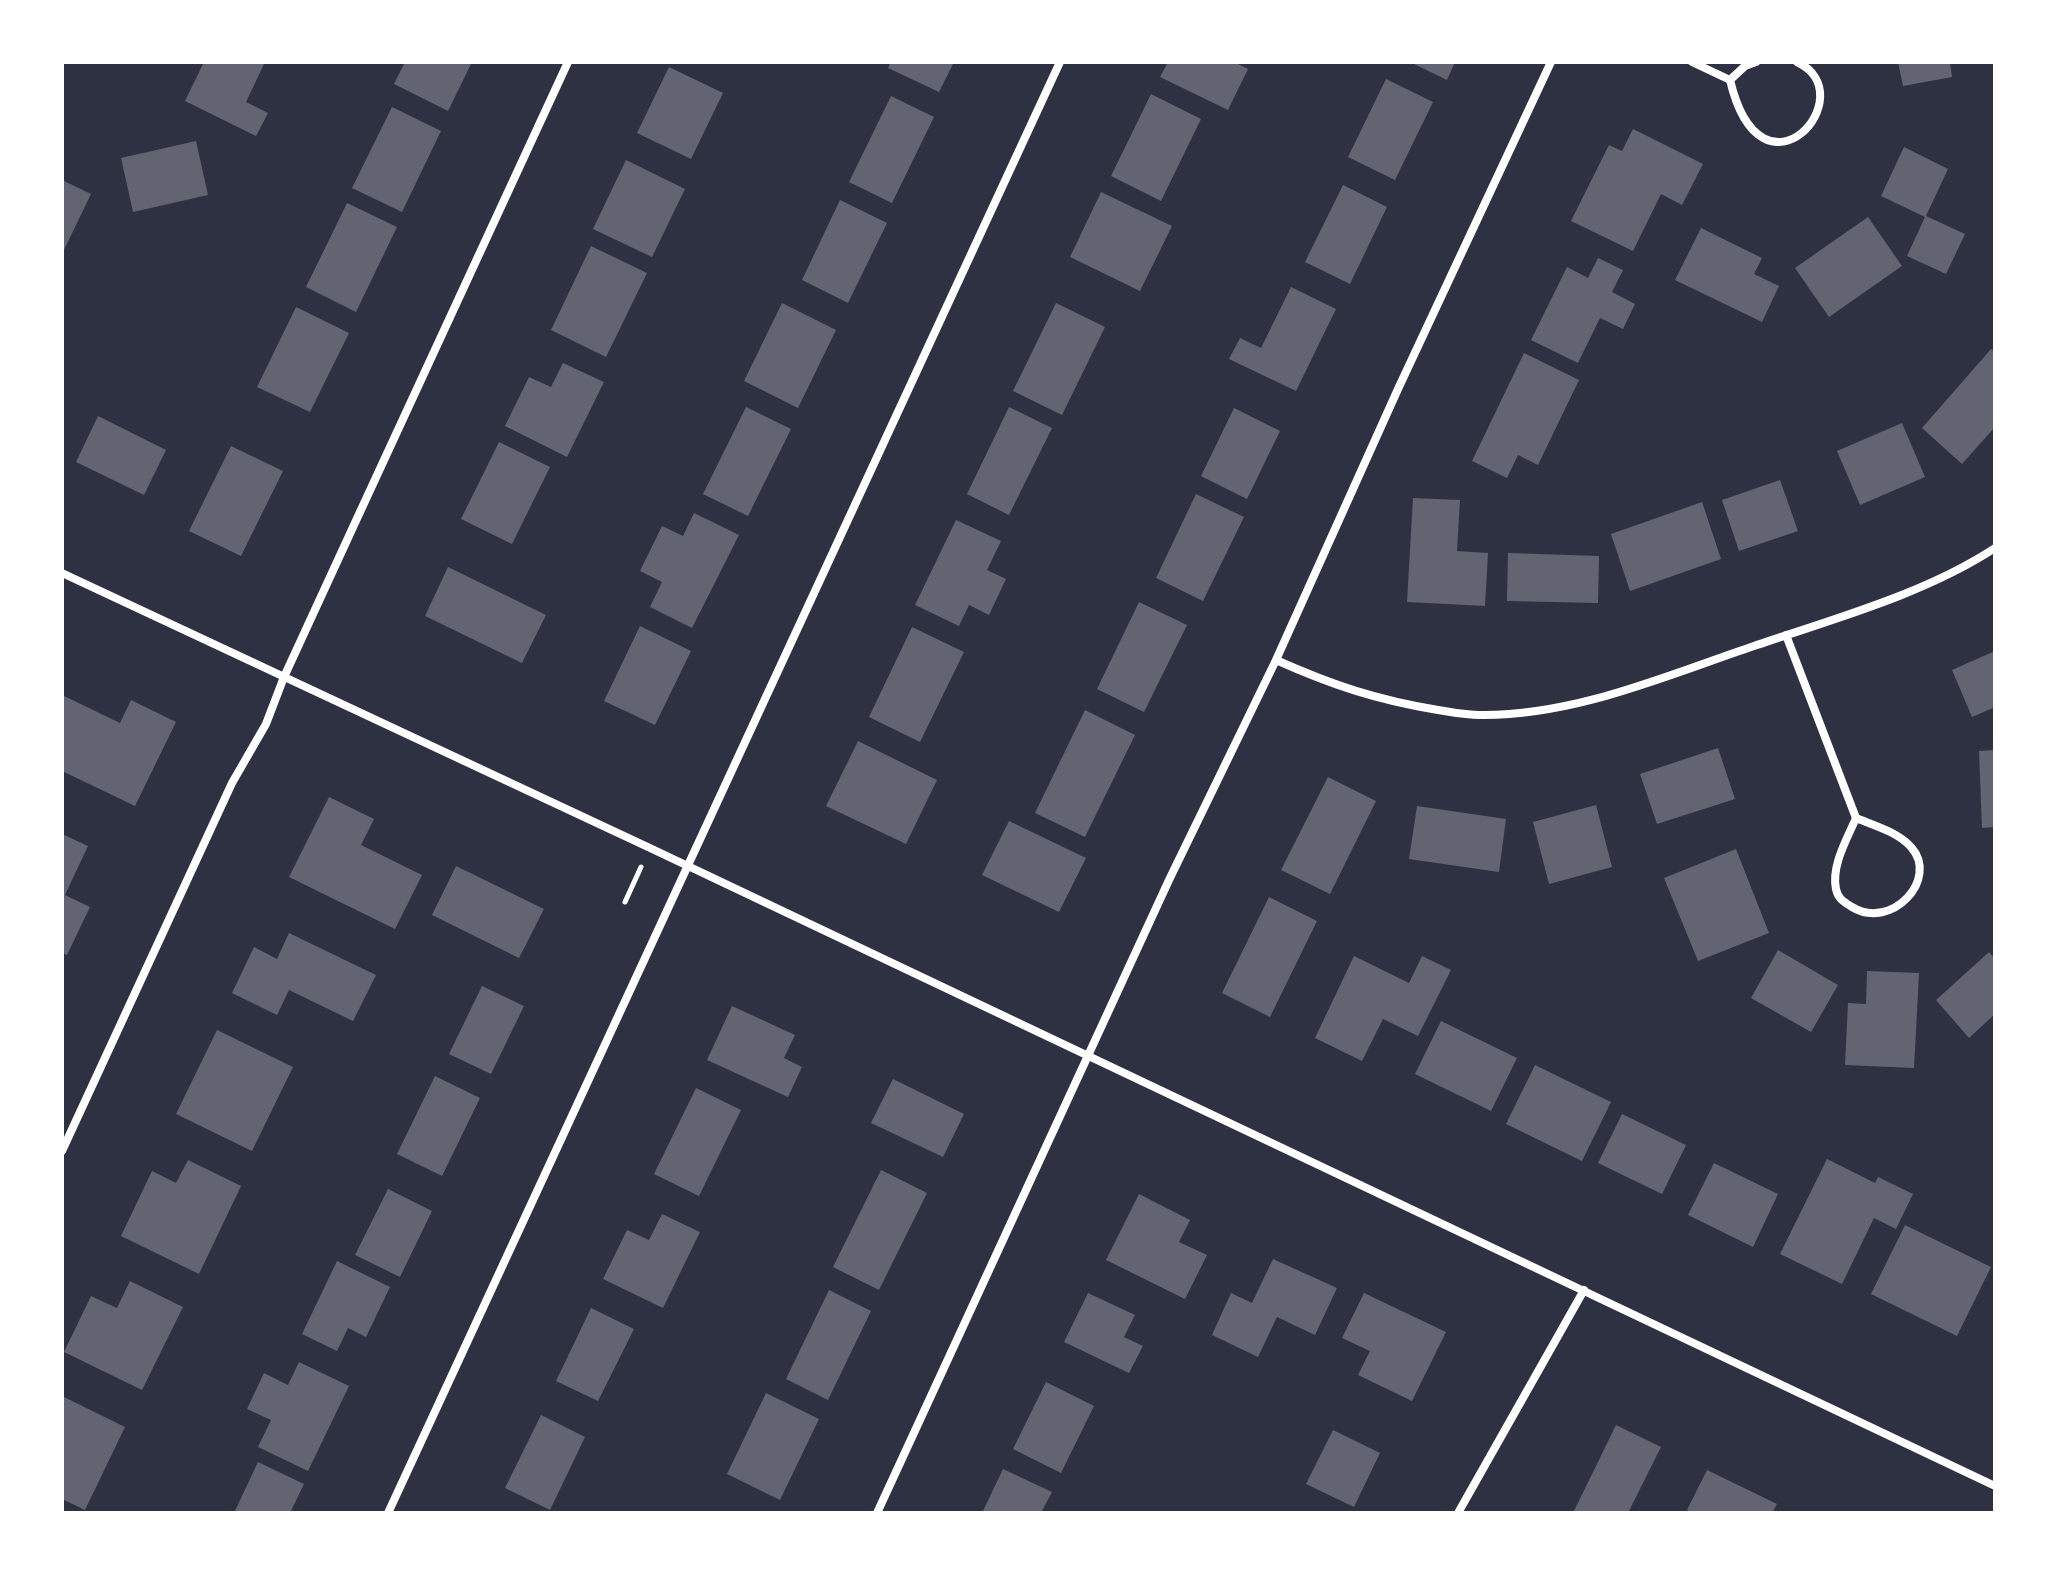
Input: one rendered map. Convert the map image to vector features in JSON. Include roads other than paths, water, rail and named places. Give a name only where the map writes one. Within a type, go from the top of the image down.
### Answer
[{"type":"street","points":[[62,1151],[232,783],[266,724],[284,677],[568,62]]},
{"type":"street","points":[[388,1513],[1060,62]]},
{"type":"street","points":[[877,1513],[1169,880],[1276,660],[1551,62]]},
{"type":"street","points":[[1692,62],[1730,80]]},
{"type":"street","points":[[1730,80],[1745,66],[1756,62]]},
{"type":"street","points":[[1730,80],[1736,108],[1750,129],[1766,141],[1788,142],[1804,134],[1810,127],[1815,120],[1819,99],[1817,79],[1806,66],[1797,62]]},
{"type":"street","points":[[1276,660],[1336,686],[1394,703],[1476,715],[1524,715],[1594,700],[1786,635],[1912,590],[1972,563],[1995,548]]},
{"type":"street","points":[[62,573],[650,848],[1995,1486]]},
{"type":"street","points":[[1786,635],[1856,818],[1836,868],[1836,888],[1840,900],[1863,914],[1887,911],[1907,901],[1917,881],[1919,863],[1911,847],[1885,830],[1856,818]]},
{"type":"street","points":[[1458,1513],[1584,1290]]}]
